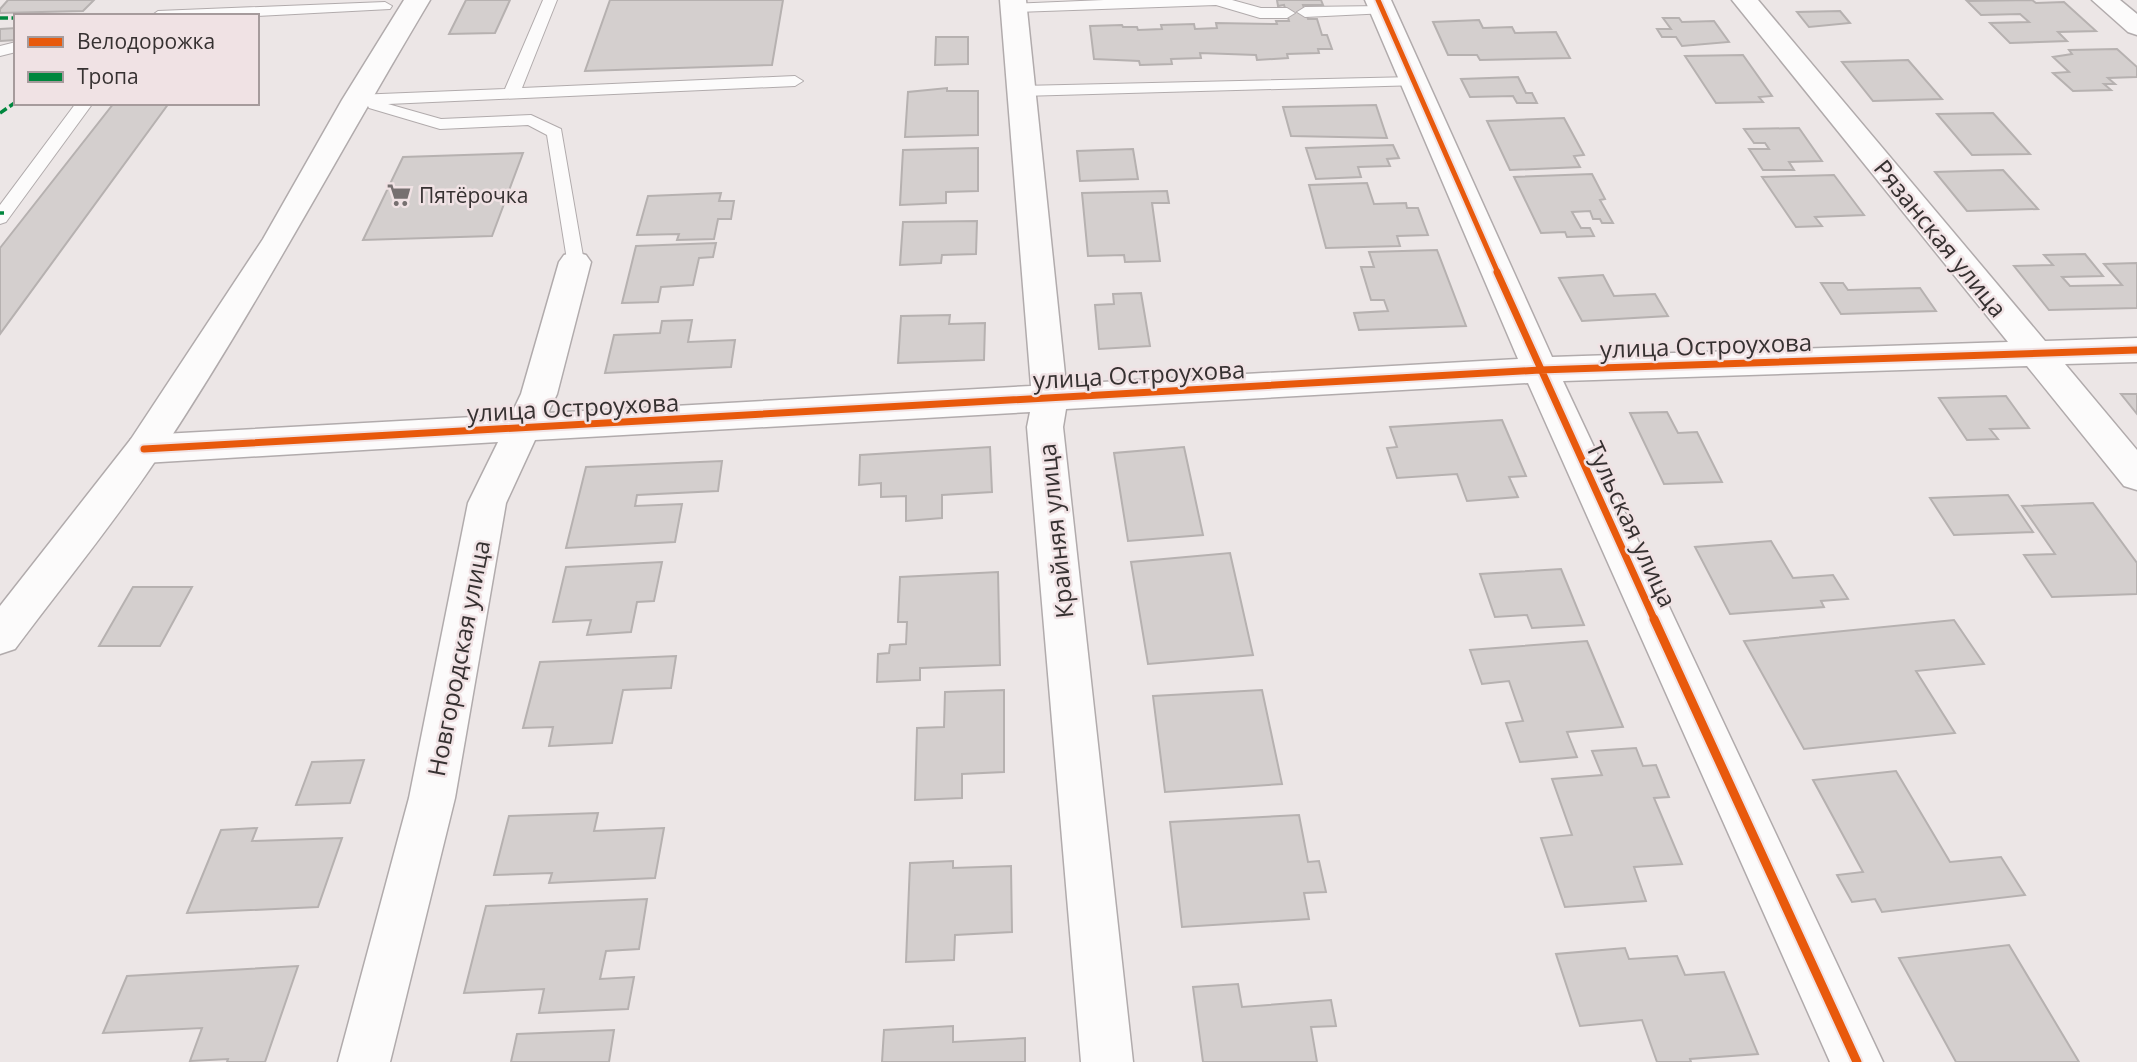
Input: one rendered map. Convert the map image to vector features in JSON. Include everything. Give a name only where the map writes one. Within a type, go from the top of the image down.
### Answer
[{"type":"street","points":[[0,637],[144,449],[278,239],[355,100],[417,0]]},
{"type":"street","name":"Рязанская улица","points":[[1745,0],[2137,476]]},
{"type":"street","points":[[2105,0],[2137,27]]},
{"type":"street","points":[[355,100],[387,3]]},
{"type":"street","name":"Крайняя улица","points":[[1013,4],[1050,398],[1045,427],[1107,1062]]},
{"type":"street","name":"Тульская улица","points":[[1380,5],[1540,370],[1857,1062]]},
{"type":"street","name":"Новгородская улица","points":[[364,1062],[432,798],[488,502],[539,394],[575,262]]},
{"type":"street","name":"улица Остроухова","points":[[144,449],[1540,370],[2137,350]]},
{"type":"lane","points":[[511,94],[550,0]]},
{"type":"lane","points":[[1013,4],[1220,1],[1260,13],[1287,13]]},
{"type":"lane","points":[[193,14],[387,3]]},
{"type":"lane","points":[[1305,12],[1380,5]]},
{"type":"lane","points":[[355,100],[795,81]]},
{"type":"lane","points":[[1021,91],[1414,82]]},
{"type":"lane","points":[[355,100],[440,124],[531,120],[555,133],[575,262]]},
{"type":"lane","points":[[0,218],[84,105]]},
{"type":"building","points":[[8,0],[94,0],[83,11],[0,13]]},
{"type":"building","points":[[466,0],[510,0],[495,33],[449,34]]},
{"type":"building","points":[[610,0],[783,0],[772,65],[585,71]]},
{"type":"building","points":[[1277,0],[1321,0],[1323,5],[1303,5],[1308,19],[1317,19],[1322,35],[1327,35],[1332,49],[1318,49],[1319,53],[1287,54],[1288,58],[1257,60],[1256,55],[1200,53],[1201,58],[1171,59],[1172,64],[1140,65],[1139,61],[1094,59],[1090,26],[1122,25],[1137,27],[1138,30],[1162,29],[1161,25],[1194,24],[1195,29],[1217,28],[1216,23],[1277,24],[1276,21],[1289,21],[1284,5],[1278,6]]},
{"type":"building","points":[[2032,0],[2036,3],[2064,2],[2096,31],[2058,32],[2067,41],[2010,43],[1990,23],[2029,22],[2020,14],[1981,15],[1967,1]]},
{"type":"building","points":[[1840,11],[1850,23],[1809,27],[1797,12]]},
{"type":"building","points":[[1663,18],[1679,18],[1682,22],[1714,21],[1729,42],[1682,46],[1676,37],[1662,37],[1657,29],[1671,29]]},
{"type":"building","points":[[1479,20],[1483,28],[1512,27],[1515,33],[1556,32],[1570,58],[1480,60],[1477,55],[1448,55],[1433,22]]},
{"type":"building","points":[[14,28],[14,40],[0,41],[0,29]]},
{"type":"building","points":[[936,37],[968,37],[968,64],[935,65]]},
{"type":"building","points":[[2117,49],[2137,67],[2137,77],[2108,78],[2115,84],[2104,84],[2111,90],[2073,91],[2053,73],[2069,72],[2053,57],[2072,54],[2069,50]]},
{"type":"building","points":[[1743,55],[1772,96],[1759,97],[1763,102],[1716,103],[1685,56]]},
{"type":"building","points":[[1908,60],[1942,99],[1873,101],[1842,62]]},
{"type":"building","points":[[1518,77],[1526,93],[1532,93],[1537,103],[1517,103],[1513,96],[1470,97],[1461,79]]},
{"type":"building","points":[[947,88],[947,91],[978,91],[978,135],[905,137],[908,92]]},
{"type":"building","points":[[112,105],[168,105],[0,334],[0,248]]},
{"type":"building","points":[[1376,105],[1387,138],[1291,136],[1283,107]]},
{"type":"building","points":[[1993,113],[2030,154],[1972,155],[1937,114]]},
{"type":"building","points":[[1564,118],[1584,155],[1574,156],[1580,167],[1510,170],[1487,121]]},
{"type":"building","points":[[1799,128],[1822,161],[1789,162],[1794,170],[1763,170],[1749,149],[1769,149],[1765,143],[1754,143],[1744,129]]},
{"type":"building","points":[[1393,145],[1399,158],[1387,159],[1390,166],[1358,167],[1361,177],[1316,179],[1306,148]]},
{"type":"building","points":[[978,148],[978,191],[946,192],[946,203],[900,205],[903,150]]},
{"type":"building","points":[[1133,149],[1138,179],[1080,181],[1077,151]]},
{"type":"building","points":[[523,153],[492,236],[363,240],[403,157]]},
{"type":"building","points":[[2003,170],[2038,209],[1967,211],[1935,172]]},
{"type":"building","points":[[1592,174],[1605,199],[1600,200],[1613,223],[1602,223],[1600,219],[1593,219],[1590,211],[1572,212],[1581,228],[1590,228],[1594,236],[1567,237],[1565,232],[1541,233],[1514,177]]},
{"type":"building","points":[[1834,175],[1864,215],[1815,217],[1822,226],[1796,227],[1762,177]]},
{"type":"building","points":[[1367,183],[1374,204],[1406,203],[1407,208],[1418,208],[1428,235],[1397,236],[1400,246],[1326,248],[1309,185]]},
{"type":"building","points":[[1167,191],[1169,203],[1152,203],[1160,261],[1125,262],[1124,255],[1088,256],[1082,193]]},
{"type":"building","points":[[721,193],[719,201],[734,201],[731,219],[718,219],[714,239],[677,240],[679,234],[637,235],[648,196]]},
{"type":"building","points":[[977,221],[976,254],[942,255],[941,263],[900,265],[903,222]]},
{"type":"building","points":[[716,243],[713,257],[699,258],[693,285],[661,287],[658,302],[622,303],[636,246]]},
{"type":"building","points":[[1437,250],[1466,326],[1359,330],[1354,313],[1388,311],[1384,300],[1371,300],[1361,267],[1374,267],[1369,252]]},
{"type":"building","points":[[2085,254],[2103,276],[2062,277],[2070,286],[2122,285],[2104,264],[2137,263],[2137,308],[2049,310],[2014,266],[2053,265],[2044,255]]},
{"type":"building","points":[[1603,275],[1614,296],[1655,294],[1668,316],[1582,321],[1559,278]]},
{"type":"building","points":[[1821,283],[1843,283],[1848,290],[1920,288],[1936,311],[1841,314]]},
{"type":"building","points":[[1141,293],[1150,346],[1099,349],[1095,305],[1114,304],[1113,294]]},
{"type":"building","points":[[950,315],[949,324],[985,323],[984,360],[898,363],[901,316]]},
{"type":"building","points":[[692,320],[688,342],[735,340],[731,367],[605,373],[614,335],[660,333],[662,321]]},
{"type":"building","points":[[2121,394],[2137,394],[2137,414]]},
{"type":"building","points":[[2006,396],[2029,428],[1990,429],[1998,439],[1967,440],[1939,398]]},
{"type":"building","points":[[1667,412],[1678,433],[1697,432],[1722,482],[1664,484],[1630,413]]},
{"type":"building","points":[[1502,420],[1526,476],[1509,477],[1518,497],[1467,501],[1457,474],[1397,478],[1387,448],[1397,447],[1390,427]]},
{"type":"building","points":[[990,447],[992,492],[942,495],[942,518],[906,521],[906,496],[881,497],[881,483],[859,485],[860,455]]},
{"type":"building","points":[[1184,447],[1203,535],[1128,541],[1114,453]]},
{"type":"building","points":[[722,461],[718,491],[637,495],[635,506],[682,504],[675,542],[566,548],[586,467]]},
{"type":"building","points":[[2008,495],[2033,532],[1954,535],[1930,498]]},
{"type":"building","points":[[2093,503],[2137,563],[2137,594],[2052,597],[2024,555],[2055,554],[2022,506]]},
{"type":"building","points":[[1771,541],[1793,578],[1833,575],[1848,599],[1821,601],[1824,607],[1730,614],[1695,547]]},
{"type":"building","points":[[1230,553],[1253,655],[1148,664],[1131,562]]},
{"type":"building","points":[[662,562],[654,601],[637,602],[631,632],[587,635],[591,620],[553,622],[566,567]]},
{"type":"building","points":[[1561,569],[1584,625],[1532,628],[1527,615],[1495,617],[1480,574]]},
{"type":"building","points":[[998,572],[1000,665],[920,668],[920,680],[877,682],[878,654],[889,653],[890,645],[906,644],[907,622],[898,622],[900,577]]},
{"type":"building","points":[[133,587],[192,587],[160,646],[99,646]]},
{"type":"building","points":[[1954,620],[1984,664],[1916,671],[1955,733],[1804,749],[1744,641]]},
{"type":"building","points":[[1587,641],[1623,727],[1567,732],[1577,757],[1520,762],[1506,723],[1523,721],[1509,681],[1482,684],[1470,650]]},
{"type":"building","points":[[676,656],[671,688],[623,690],[612,743],[549,746],[553,727],[523,728],[540,662]]},
{"type":"building","points":[[1004,690],[1004,772],[962,774],[962,798],[915,800],[917,728],[944,727],[945,692]]},
{"type":"building","points":[[1262,690],[1282,784],[1165,792],[1153,696]]},
{"type":"building","points":[[1636,748],[1643,766],[1656,765],[1669,797],[1654,798],[1682,864],[1634,867],[1646,901],[1565,907],[1541,838],[1572,835],[1552,779],[1602,775],[1592,751]]},
{"type":"building","points":[[364,760],[350,803],[296,805],[312,762]]},
{"type":"building","points":[[1896,771],[1950,862],[2001,857],[2025,895],[1882,912],[1875,899],[1852,902],[1837,875],[1863,872],[1813,780]]},
{"type":"building","points":[[598,813],[594,831],[664,828],[655,878],[549,883],[552,873],[494,875],[509,816]]},
{"type":"building","points":[[1299,815],[1308,862],[1319,861],[1326,892],[1304,893],[1309,919],[1182,927],[1170,822]]},
{"type":"building","points":[[257,828],[252,841],[342,838],[318,907],[187,913],[221,830]]},
{"type":"building","points":[[953,861],[953,868],[1011,866],[1012,932],[955,935],[954,960],[906,962],[910,863]]},
{"type":"building","points":[[647,899],[639,949],[606,951],[600,979],[634,977],[628,1009],[539,1013],[544,989],[464,993],[486,906]]},
{"type":"building","points":[[2009,945],[2079,1062],[1956,1062],[1899,958]]},
{"type":"building","points":[[1625,948],[1629,959],[1677,956],[1685,975],[1724,972],[1758,1054],[1690,1059],[1691,1062],[1657,1062],[1642,1020],[1580,1026],[1556,954]]},
{"type":"building","points":[[298,966],[265,1062],[227,1062],[228,1059],[190,1061],[202,1028],[103,1033],[127,976]]},
{"type":"building","points":[[1238,984],[1242,1007],[1331,1000],[1336,1026],[1311,1027],[1317,1062],[1203,1062],[1193,987]]},
{"type":"building","points":[[953,1026],[953,1042],[1025,1038],[1025,1062],[882,1062],[884,1030]]},
{"type":"building","points":[[614,1030],[609,1062],[511,1062],[517,1034]]},
{"type":"marked path","points":[[0,18],[14,18]]},
{"type":"marked path","points":[[0,113],[14,103]]},
{"type":"cycle path","points":[[1378,0],[1540,370],[1857,1062]]},
{"type":"cycle path","points":[[144,449],[1540,370],[2137,350]]},
{"type":"place","name":"Пятёрочка","points":[[399,195]]}]
